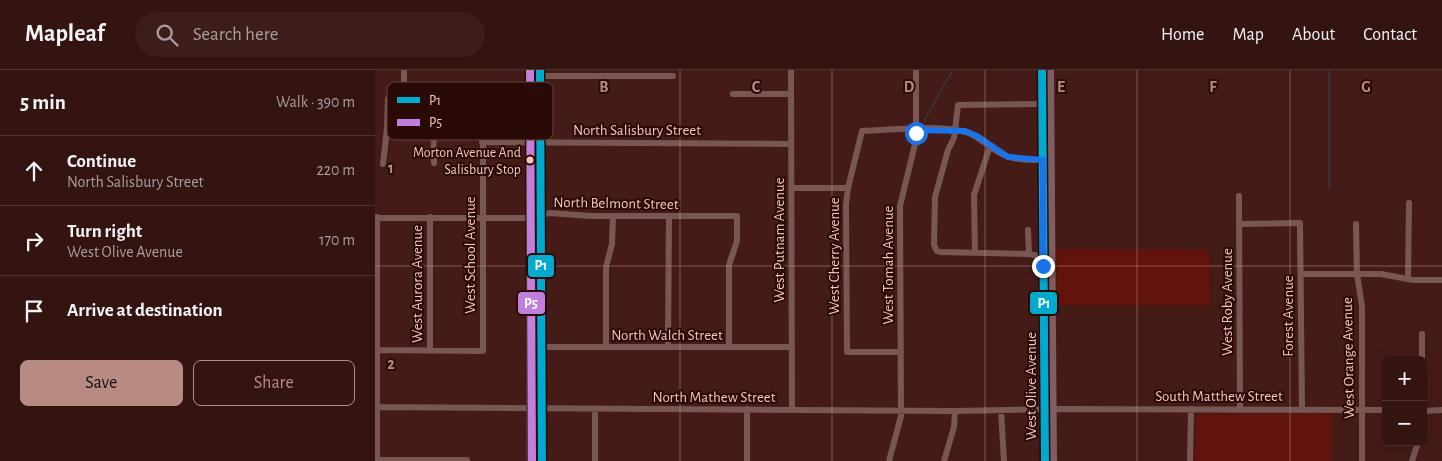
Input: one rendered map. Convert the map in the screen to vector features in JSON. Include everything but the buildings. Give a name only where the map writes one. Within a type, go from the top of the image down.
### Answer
[{"type":"main road","name":"West Olive Avenue","points":[[1042,70],[1042,104],[1047,160],[1049,409],[1045,461]]},
{"type":"main road","name":"West Olive Avenue","points":[[1050,70],[1043,257],[1053,461]]},
{"type":"main road","points":[[541,142],[541,461]]},
{"type":"street","name":"West Putnam Avenue","points":[[791,70],[792,410]]},
{"type":"street","name":"West Tomah Avenue","points":[[889,461],[901,410],[900,206],[917,130],[916,70]]},
{"type":"street","points":[[540,73],[673,76]]},
{"type":"street","points":[[733,94],[791,94]]},
{"type":"street","points":[[1042,104],[958,105],[955,130],[935,198],[934,245],[937,251],[940,252],[1029,254],[1043,257]]},
{"type":"street","points":[[383,164],[387,128]]},
{"type":"street","points":[[917,130],[955,130],[977,136],[1013,159],[1047,160]]},
{"type":"street","name":"West Cherry Avenue","points":[[901,352],[847,352],[845,211],[848,188],[862,132],[917,130]]},
{"type":"street","points":[[434,140],[434,162]]},
{"type":"street","name":"North Salisbury Street","points":[[482,142],[791,144]]},
{"type":"street","name":"West School Avenue","points":[[430,351],[483,351],[482,142]]},
{"type":"street","points":[[975,253],[974,195],[990,146]]},
{"type":"street","points":[[791,188],[848,188]]},
{"type":"street","name":"West Roby Avenue","points":[[1239,196],[1241,409]]},
{"type":"street","points":[[1408,279],[1409,203]]},
{"type":"street","name":"North Belmont Street","points":[[376,218],[534,218],[549,213],[613,216],[737,216],[737,241],[729,269],[729,347]]},
{"type":"street","points":[[606,347],[606,267],[612,244],[613,216]]},
{"type":"street","points":[[668,347],[669,216]]},
{"type":"street","name":"West Aurora Avenue","points":[[430,217],[430,351]]},
{"type":"street","points":[[376,218],[377,460],[467,460]]},
{"type":"street","name":"Forest Avenue","points":[[1239,224],[1300,224],[1301,409]]},
{"type":"street","name":"West Orange Avenue","points":[[1356,224],[1357,274],[1362,306],[1362,461]]},
{"type":"street","points":[[1028,230],[1029,254]]},
{"type":"street","points":[[1301,274],[1381,274],[1408,279],[1442,280]]},
{"type":"street","points":[[1422,334],[1422,356]]},
{"type":"street","name":"North Walch Street","points":[[541,347],[792,347]]},
{"type":"street","points":[[376,350],[430,351]]},
{"type":"street","name":"North Mathew Street","points":[[376,407],[955,411],[1049,409]]},
{"type":"street","points":[[595,409],[595,461]]},
{"type":"street","points":[[747,409],[747,461]]},
{"type":"street","name":"South Matthew Street","points":[[1049,409],[1382,410]]},
{"type":"street","points":[[1190,461],[1191,409]]},
{"type":"street","points":[[1427,411],[1442,410]]},
{"type":"street","points":[[944,461],[954,427],[955,411]]},
{"type":"street","points":[[1001,411],[1004,461]]},
{"type":"street","points":[[1412,461],[1417,446]]},
{"type":"shaded area","points":[[1056,249],[1209,250],[1210,305],[1057,305]]},
{"type":"shaded area","points":[[1198,414],[1332,414],[1331,461],[1195,461],[1196,416]]},
{"type":"waterway","points":[[924,121],[953,70]]},
{"type":"waterway","points":[[1329,70],[1329,188]]},
{"type":"transit line","name":"P5","points":[[530,70],[530,82]]},
{"type":"transit line","name":"P1","points":[[540,70],[540,82]]},
{"type":"transit line","name":"P1","points":[[1042,70],[1045,461]]},
{"type":"transit line","name":"P5","points":[[530,140],[532,461]]},
{"type":"transit line","name":"P1","points":[[540,140],[542,461]]},
{"type":"place","name":"Morton Avenue And Salisbury Stop","points":[[530,160]]},
{"type":"route","points":[[916,133],[917,130],[924,129],[961,130],[977,136],[998,152],[1013,159],[1043,160],[1043,266]]}]
